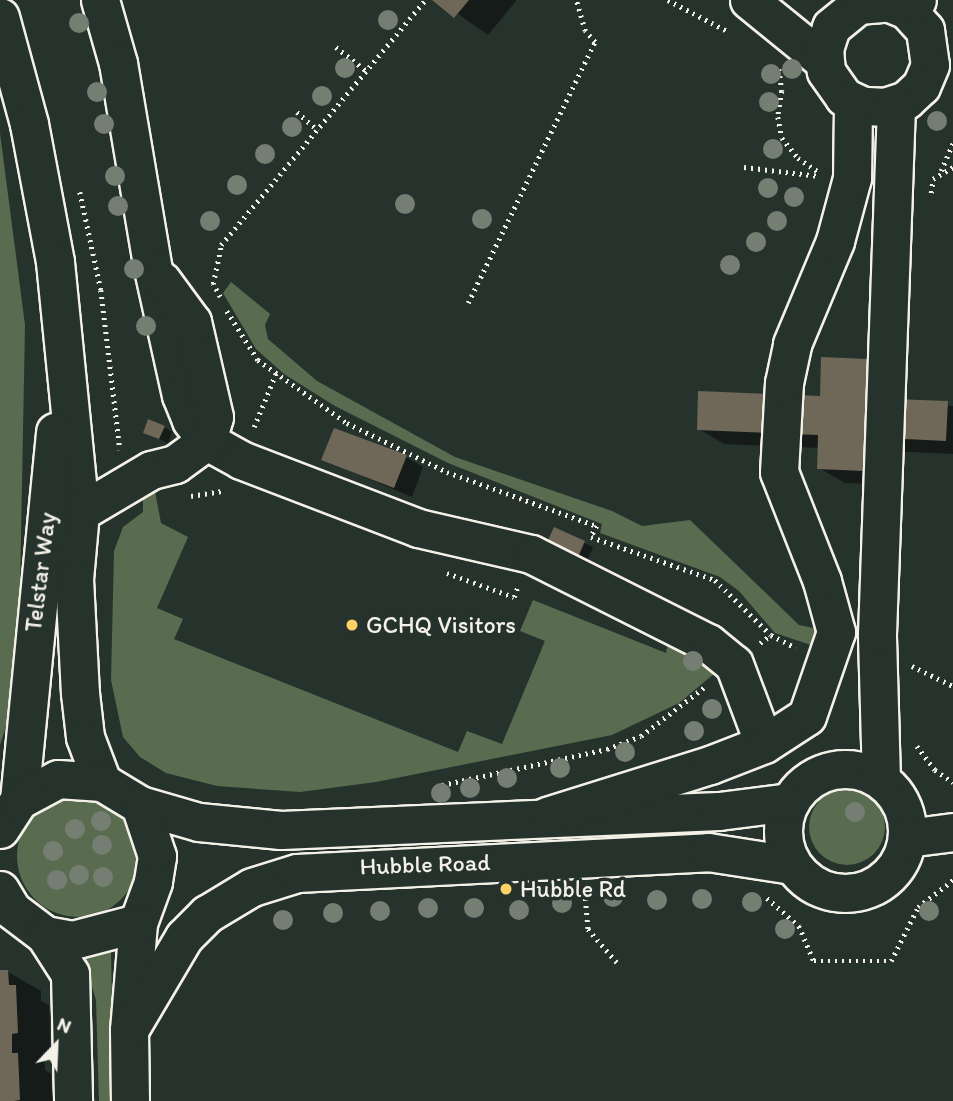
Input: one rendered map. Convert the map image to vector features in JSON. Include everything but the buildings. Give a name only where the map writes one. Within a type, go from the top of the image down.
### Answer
[{"type":"street","points":[[100,0],[118,63],[153,269],[181,395],[191,420],[207,441],[241,460],[418,528],[531,554],[708,643],[734,664],[764,744]]},
{"type":"street","points":[[749,0],[824,61]]},
{"type":"street","points":[[884,1],[907,10],[925,30],[942,57],[921,86],[896,105],[874,108],[853,102],[831,81],[824,61],[831,27],[847,10],[884,1]]},
{"type":"street","name":"Telstar Way","points":[[0,17],[41,179],[63,344],[80,512],[74,579],[80,693],[85,737],[102,782]]},
{"type":"street","points":[[547,816],[764,744],[807,716],[836,632],[822,581],[779,472],[784,383],[792,344],[835,241],[852,178],[853,102]]},
{"type":"street","points":[[881,780],[895,654],[893,180],[896,105]]},
{"type":"street","name":"Telstar Way","points":[[9,814],[63,344]]},
{"type":"street","points":[[80,512],[151,470],[174,464],[207,441]]},
{"type":"street","points":[[828,771],[863,772],[881,780],[901,806],[907,838],[894,869],[867,889],[826,890],[804,878],[792,865],[782,834],[789,802],[802,786],[828,771]]},
{"type":"street","points":[[9,814],[58,779],[102,782]]},
{"type":"street","name":"Hubble Road","points":[[102,782],[140,805],[199,822],[281,830],[547,816],[719,811],[789,802]]},
{"type":"street","points":[[130,1101],[129,1030],[138,923],[153,882],[156,856],[140,805]]},
{"type":"street","points":[[907,838],[953,832]]},
{"type":"street","name":"Hubble Road","points":[[129,1030],[184,937],[207,914],[252,887],[297,873],[708,852],[792,865]]},
{"type":"street","points":[[0,891],[12,910],[45,934],[70,974],[73,1101]]},
{"type":"street","points":[[45,934],[73,940],[138,923]]},
{"type":"path","points":[[425,0],[221,245],[214,284],[242,341],[258,360],[347,423],[447,472],[597,526],[591,537],[715,580],[771,635],[795,648],[830,654]]},
{"type":"path","points":[[468,303],[595,42],[585,31],[576,0]]},
{"type":"path","points":[[668,0],[739,37]]},
{"type":"path","points":[[336,47],[367,71]]},
{"type":"path","points":[[744,167],[827,177],[798,158],[782,138],[777,61]]},
{"type":"path","points":[[296,113],[318,130]]},
{"type":"path","points":[[941,172],[953,143]]},
{"type":"path","points":[[893,180],[933,178],[953,167]]},
{"type":"path","points":[[930,203],[933,178]]},
{"type":"path","points":[[79,186],[101,290],[121,461],[129,484]]},
{"type":"path","points":[[435,786],[607,749],[641,736],[771,635]]},
{"type":"path","points":[[895,654],[911,677]]},
{"type":"path","points":[[895,654],[953,686]]},
{"type":"path","points":[[914,736],[935,770],[953,782]]},
{"type":"path","points":[[757,892],[777,903],[799,926],[814,961],[891,961],[918,907],[953,880]]},
{"type":"path","points":[[571,888],[597,886]]},
{"type":"path","points":[[584,887],[588,929],[620,966]]},
{"type":"green space","points":[[0,133],[25,325],[20,591],[7,723],[0,745]]},
{"type":"green space","points":[[231,282],[270,314],[265,325],[268,339],[317,381],[455,457],[612,511],[642,526],[690,520],[799,625],[818,629],[817,647],[775,633],[739,591],[720,577],[600,533],[602,524],[448,463],[335,406],[284,374],[256,349],[223,293]]},
{"type":"green space","points":[[154,486],[161,523],[188,537],[157,608],[183,619],[174,639],[458,752],[467,731],[502,744],[545,641],[520,631],[533,600],[666,653],[668,643],[697,654],[715,673],[679,703],[612,735],[376,782],[300,792],[217,786],[166,773],[140,757],[123,737],[111,680],[114,551],[123,527],[143,512],[143,491]]},
{"type":"green space","points":[[847,789],[862,792],[874,800],[882,812],[885,827],[882,842],[874,854],[862,862],[847,865],[832,862],[820,854],[812,842],[809,827],[812,812],[820,800],[832,792]]},
{"type":"green space","points":[[78,795],[101,800],[121,813],[134,833],[139,856],[134,879],[121,899],[101,912],[78,917],[55,912],[35,899],[22,879],[17,856],[22,833],[35,813],[55,800]]},
{"type":"green space","points":[[111,951],[114,1101],[99,1101],[96,1000],[83,958]]},
{"type":"place","name":"GCHQ Visitors","points":[[352,625]]},
{"type":"place","name":"Hubble Rd","points":[[506,889]]}]
